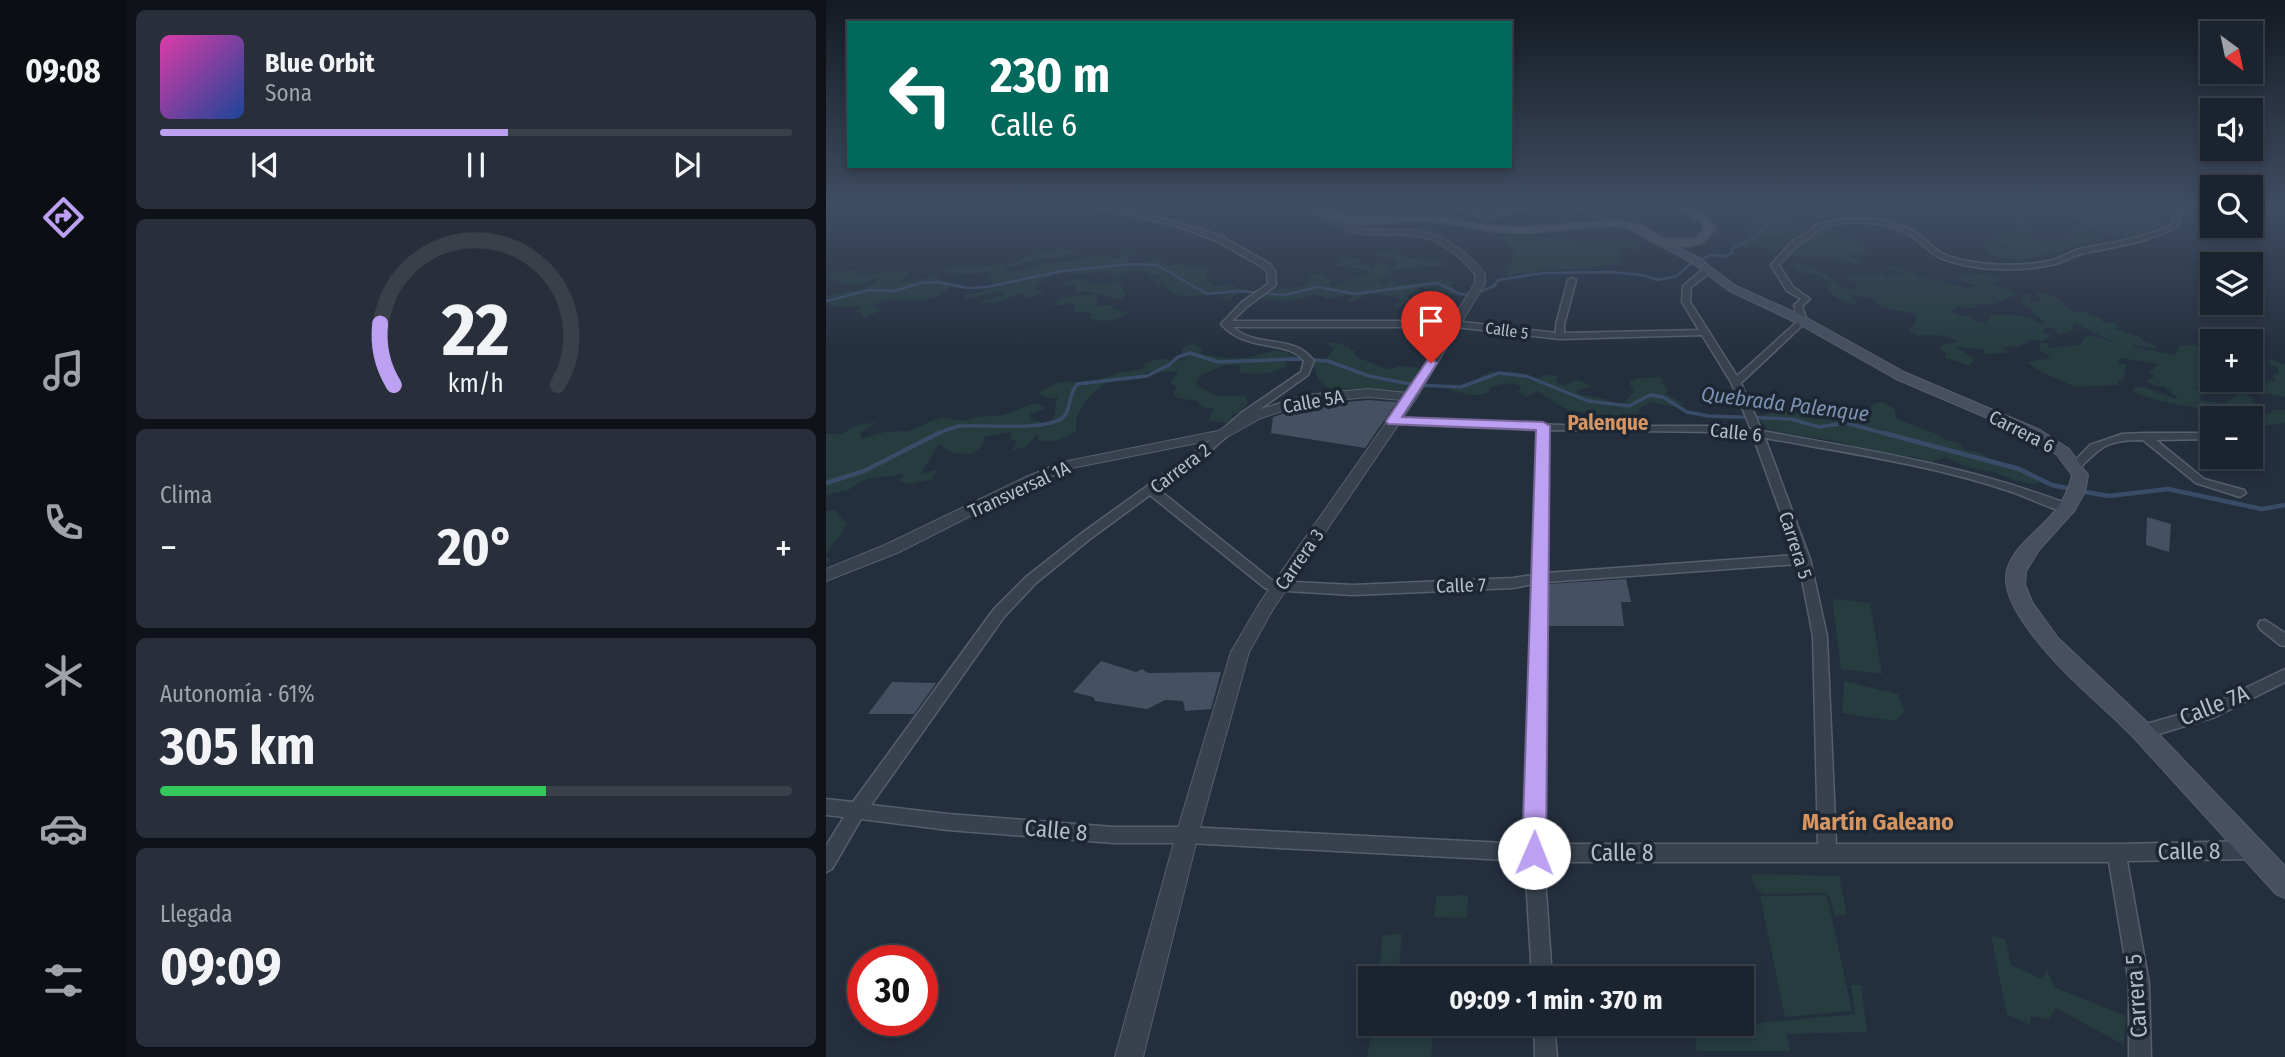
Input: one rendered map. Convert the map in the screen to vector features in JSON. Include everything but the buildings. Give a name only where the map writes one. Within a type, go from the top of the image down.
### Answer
[{"type":"main road","points":[[1685,255],[1700,264],[1701,255]]},
{"type":"main road","name":"Carrera 6","points":[[1700,264],[1732,288],[1803,321],[1901,376],[2035,433],[2063,452],[2078,474]]},
{"type":"main road","points":[[2078,474],[2072,505],[2020,560],[2015,584],[2025,607],[2045,636],[2142,732],[2285,885]]},
{"type":"street","points":[[1225,324],[1245,304],[1268,290],[1273,282],[1267,266],[1248,255]]},
{"type":"street","name":"Carrera 3","points":[[1129,1057],[1187,835],[1240,652],[1251,629],[1411,397],[1475,294],[1481,278],[1478,271],[1458,255]]},
{"type":"street","points":[[1735,382],[1803,321],[1798,305],[1806,299],[1790,289],[1775,265],[1784,255]]},
{"type":"street","points":[[1942,255],[2015,266],[2045,263],[2074,255]]},
{"type":"street","name":"Carrera 5","points":[[1700,264],[1703,275],[1687,286],[1685,302],[1748,407],[1804,559],[1820,636],[1827,853]]},
{"type":"street","points":[[1560,337],[1560,325],[1572,280]]},
{"type":"street","name":"Calle 5","points":[[1225,324],[1455,324],[1560,337],[1705,332]]},
{"type":"street","name":"Carrera 2","points":[[826,863],[858,809],[999,613],[1016,594],[1086,536],[1151,490],[1252,409],[1301,378],[1307,359],[1291,348],[1245,340],[1233,335],[1225,324]]},
{"type":"street","name":"Calle 5A","points":[[1222,434],[1256,415],[1306,399],[1368,393],[1411,397]]},
{"type":"street","name":"Calle 6","points":[[1393,421],[1754,428],[1984,477],[2072,505]]},
{"type":"street","points":[[1541,966],[1534,853],[1543,426]]},
{"type":"street","name":"Transversal 1A","points":[[826,575],[891,549],[1031,480],[1068,465],[1222,434]]},
{"type":"street","points":[[2146,436],[2200,481],[2240,493]]},
{"type":"street","points":[[2078,474],[2088,452],[2102,443],[2122,437],[2200,436]]},
{"type":"street","name":"Calle 7","points":[[1151,490],[1270,584],[1281,586],[1353,590],[1513,583],[1577,574],[1804,559]]},
{"type":"street","points":[[2265,625],[2285,641]]},
{"type":"street","name":"Calle 7A","points":[[2142,732],[2210,712],[2285,674]]},
{"type":"street","name":"Calle 8","points":[[826,807],[948,822],[1099,834],[1187,835],[1534,853],[2117,853],[2252,850]]},
{"type":"street","name":"Carrera 5","points":[[2117,853],[2139,984],[2140,1057]]},
{"type":"street","points":[[1545,1036],[1546,1057]]},
{"type":"green space","points":[[1030,255],[1067,255],[1007,266],[1006,271],[1098,255],[1116,258],[1121,257],[1118,255],[1133,255],[1128,258],[1123,268],[1156,259],[1166,263],[1165,266],[1184,264],[1187,268],[1208,268],[1206,279],[1215,286],[1232,284],[1236,288],[1246,290],[1225,300],[1218,300],[1229,295],[1176,294],[1164,283],[1153,284],[1156,279],[1162,278],[1160,275],[1150,276],[1142,271],[1132,271],[1117,278],[1104,271],[1071,275],[1069,272],[1051,275],[1039,284],[1037,290],[1045,293],[1026,298],[1023,292],[1001,301],[979,304],[978,302],[1003,295],[1004,291],[961,300],[965,295],[984,291],[983,289],[1000,287],[1000,284],[993,283],[988,276],[998,272],[952,275],[945,272],[946,269],[1011,264]]},
{"type":"green space","points":[[1400,255],[1452,264],[1390,270],[1392,276],[1377,279],[1380,284],[1386,284],[1390,280],[1398,285],[1455,281],[1452,286],[1459,295],[1418,287],[1418,292],[1406,296],[1410,300],[1397,308],[1394,306],[1400,300],[1398,297],[1369,293],[1351,302],[1346,301],[1352,297],[1348,295],[1327,299],[1316,294],[1290,301],[1259,299],[1273,288],[1300,287],[1309,282],[1309,275],[1322,273],[1332,281],[1329,286],[1334,286],[1367,273],[1366,270],[1335,265],[1343,260],[1360,259],[1361,263],[1355,265],[1370,265],[1370,268],[1374,268],[1375,263],[1387,264],[1393,268],[1397,265],[1394,263],[1397,259],[1373,256]]},
{"type":"green space","points":[[1514,255],[1618,255],[1615,257],[1621,260],[1621,263],[1584,269],[1543,270],[1525,275],[1521,272],[1511,276],[1505,274]]},
{"type":"green space","points":[[1850,255],[1851,258],[1862,260],[1856,264],[1829,257],[1787,256]]},
{"type":"green space","points":[[1995,255],[2044,255],[2027,259]]},
{"type":"green space","points":[[1796,262],[1825,274],[1841,286],[1858,291],[1856,284],[1840,277],[1871,277],[1881,273],[1887,279],[1890,275],[1908,277],[1904,273],[1887,269],[1891,266],[1967,288],[1976,286],[1953,277],[1975,277],[1975,273],[2000,278],[1995,282],[1987,282],[2018,294],[1994,304],[1975,305],[1977,308],[1957,307],[1951,311],[1955,315],[1971,317],[1985,324],[1992,315],[2005,315],[2026,317],[2043,326],[2045,322],[2032,312],[2034,310],[2020,303],[2025,293],[2030,295],[2031,302],[2043,302],[2036,295],[2041,292],[2058,299],[2074,313],[2083,311],[2104,320],[2100,322],[2116,323],[2118,328],[2113,328],[2142,338],[2142,341],[2155,345],[2157,349],[2132,345],[2134,347],[2176,355],[2179,346],[2197,345],[2200,357],[2200,388],[2193,387],[2200,392],[2200,400],[2224,404],[2238,394],[2235,392],[2247,392],[2259,406],[2200,406],[2200,410],[2132,392],[2135,387],[2141,387],[2179,399],[2164,386],[2146,382],[2155,376],[2149,372],[2158,364],[2121,358],[2118,363],[2126,364],[2124,379],[2118,381],[2118,385],[2075,387],[2037,370],[2027,362],[2051,358],[2040,350],[2040,343],[2048,343],[2049,348],[2080,345],[2085,337],[2093,336],[2115,343],[2073,322],[2073,331],[2059,335],[2054,328],[2045,328],[2042,332],[2049,335],[2049,338],[2042,341],[2032,339],[2020,346],[2003,347],[2009,353],[1985,354],[1983,349],[1956,347],[1975,359],[1969,366],[1946,358],[1945,352],[1939,349],[1942,345],[1958,342],[1955,340],[1939,336],[1919,336],[1909,331],[1916,321],[1916,314],[1883,307],[1870,298],[1854,296],[1850,299],[1857,303],[1853,305],[1834,297],[1825,286],[1830,282],[1793,269]]},
{"type":"green space","points":[[861,270],[850,275],[908,271],[908,275],[895,284],[942,275],[937,279],[954,283],[932,298],[880,302],[872,307],[878,307],[881,311],[863,318],[863,314],[856,311],[861,306],[840,307],[826,304],[826,296],[860,290],[877,281],[874,278],[855,285],[826,279],[827,275]]},
{"type":"green space","points":[[1086,279],[1090,284],[1125,282],[1120,286],[1126,294],[1123,298],[1095,296],[1099,302],[1093,306],[1115,305],[1113,309],[1130,312],[1104,321],[1088,318],[1092,315],[1088,312],[1076,312],[1074,303],[1053,304],[1066,297],[1094,295],[1093,292],[1074,291],[1076,284],[1058,286]]},
{"type":"green space","points":[[1193,343],[1204,350],[1200,353],[1216,357],[1244,358],[1281,351],[1295,357],[1287,361],[1286,367],[1269,373],[1240,372],[1239,366],[1225,365],[1200,376],[1196,383],[1213,394],[1245,395],[1248,403],[1239,413],[1231,416],[1233,419],[1227,423],[1208,421],[1214,409],[1202,407],[1197,401],[1178,398],[1174,394],[1177,387],[1170,383],[1178,373],[1150,371],[1128,380],[1110,381],[1102,385],[1080,410],[1077,430],[1058,440],[1038,440],[1038,434],[1026,447],[1012,450],[1017,441],[1011,440],[1011,432],[985,437],[982,446],[972,454],[953,453],[939,444],[921,474],[938,469],[932,479],[911,484],[898,481],[905,474],[866,479],[848,490],[826,495],[826,434],[843,434],[853,426],[877,422],[861,432],[861,439],[885,432],[908,431],[941,417],[963,421],[1003,415],[1031,404],[1046,408],[1030,414],[1032,421],[1039,421],[1046,427],[1054,417],[1058,397],[1049,399],[1038,393],[1057,383],[1067,381],[1081,386],[1120,372],[1144,369],[1145,363],[1153,360],[1176,362],[1185,358],[1181,349]]},
{"type":"green space","points":[[1326,343],[1349,346],[1359,358],[1389,370],[1400,366],[1420,368],[1408,391],[1358,395],[1338,392],[1321,382],[1314,363],[1327,358],[1334,349]]},
{"type":"green space","points":[[2270,359],[2285,364],[2285,397],[2259,392],[2263,392],[2263,379],[2275,382],[2273,375],[2278,373],[2279,368],[2267,362]]},
{"type":"green space","points":[[1491,371],[1510,376],[1516,374],[1534,382],[1548,375],[1558,377],[1555,380],[1563,385],[1578,380],[1592,386],[1578,390],[1577,394],[1607,399],[1608,405],[1619,408],[1634,392],[1629,382],[1638,378],[1661,377],[1664,380],[1661,384],[1668,389],[1666,394],[1685,405],[1674,407],[1651,402],[1640,408],[1637,421],[1630,414],[1621,416],[1618,419],[1621,422],[1617,425],[1595,413],[1569,411],[1536,391],[1527,397],[1519,392],[1521,386],[1513,384],[1489,388],[1490,391],[1480,395],[1450,391],[1452,386],[1469,383]]},
{"type":"green space","points":[[1883,402],[1894,408],[1897,419],[1946,440],[1958,442],[1966,451],[2025,468],[2040,483],[2019,481],[1966,466],[1946,457],[1930,462],[1872,449],[1867,451],[1832,440],[1779,432],[1767,429],[1758,416],[1790,409],[1801,414],[1813,413],[1810,407],[1830,410],[1833,420],[1838,421],[1844,414],[1863,414],[1875,403]]},
{"type":"green space","points":[[2271,410],[2285,410],[2285,423],[2263,426],[2263,414],[2272,413]]},
{"type":"green space","points":[[834,510],[847,523],[826,556],[826,511]]},
{"type":"green space","points":[[1832,599],[1870,603],[1882,674],[1841,669]]},
{"type":"green space","points":[[1844,681],[1898,694],[1904,711],[1895,721],[1842,713]]},
{"type":"green space","points":[[1751,874],[1839,876],[1847,915],[1835,916],[1828,893],[1763,894],[1753,884]]},
{"type":"green space","points":[[1468,895],[1467,918],[1434,917],[1436,896]]},
{"type":"green space","points":[[1827,895],[1852,1011],[1785,1017],[1760,896]]},
{"type":"green space","points":[[1402,934],[1399,966],[1380,966],[1382,935]]},
{"type":"green space","points":[[1991,935],[2006,940],[2011,965],[2042,979],[2047,970],[2054,987],[2126,1016],[2124,1045],[2056,1008],[2049,1019],[2031,1016],[2030,1025],[2007,1015]]},
{"type":"green space","points":[[1851,985],[1861,985],[1867,1032],[1787,1034],[1790,1051],[1697,1051],[1694,1036],[1754,1036],[1754,1023],[1855,1014]]},
{"type":"green space","points":[[1371,1036],[1433,1036],[1431,1057],[1367,1057]]},
{"type":"waterway","points":[[826,301],[870,290],[894,291],[921,283],[936,282],[968,288],[987,287],[1062,271],[1132,264],[1157,265],[1207,294],[1239,291],[1285,295],[1318,287],[1355,294],[1437,283],[1460,294],[1472,295],[1494,286],[1498,280],[1544,273],[1611,272],[1642,275],[1658,280],[1677,276],[1690,264],[1710,255]]},
{"type":"waterway","points":[[1716,255],[1727,255]]},
{"type":"waterway","name":"Quebrada Palenque","points":[[934,435],[960,426],[1048,424],[1066,414],[1077,384],[1147,376],[1169,365],[1178,357],[1190,353],[1218,362],[1297,359],[1328,361],[1369,376],[1415,385],[1461,387],[1499,373],[1526,376],[1588,401],[1629,406],[1650,395],[1663,397],[1687,412],[1709,416],[1791,419],[1819,427],[1846,423],[1890,435]]},
{"type":"waterway","name":"Quebrada Palenque","points":[[826,483],[864,471],[939,433]]},
{"type":"waterway","name":"Quebrada Palenque","points":[[1884,433],[2019,469],[2052,485],[2071,489]]},
{"type":"waterway","name":"Quebrada Palenque","points":[[2079,491],[2109,496],[2168,489],[2262,509],[2285,505]]},
{"type":"district","name":"Palenque","points":[[1608,423]]},
{"type":"district","name":"Martín Galeano","points":[[1878,822]]},
{"type":"route","points":[[1431,363],[1393,421],[1543,426],[1534,853]]}]
